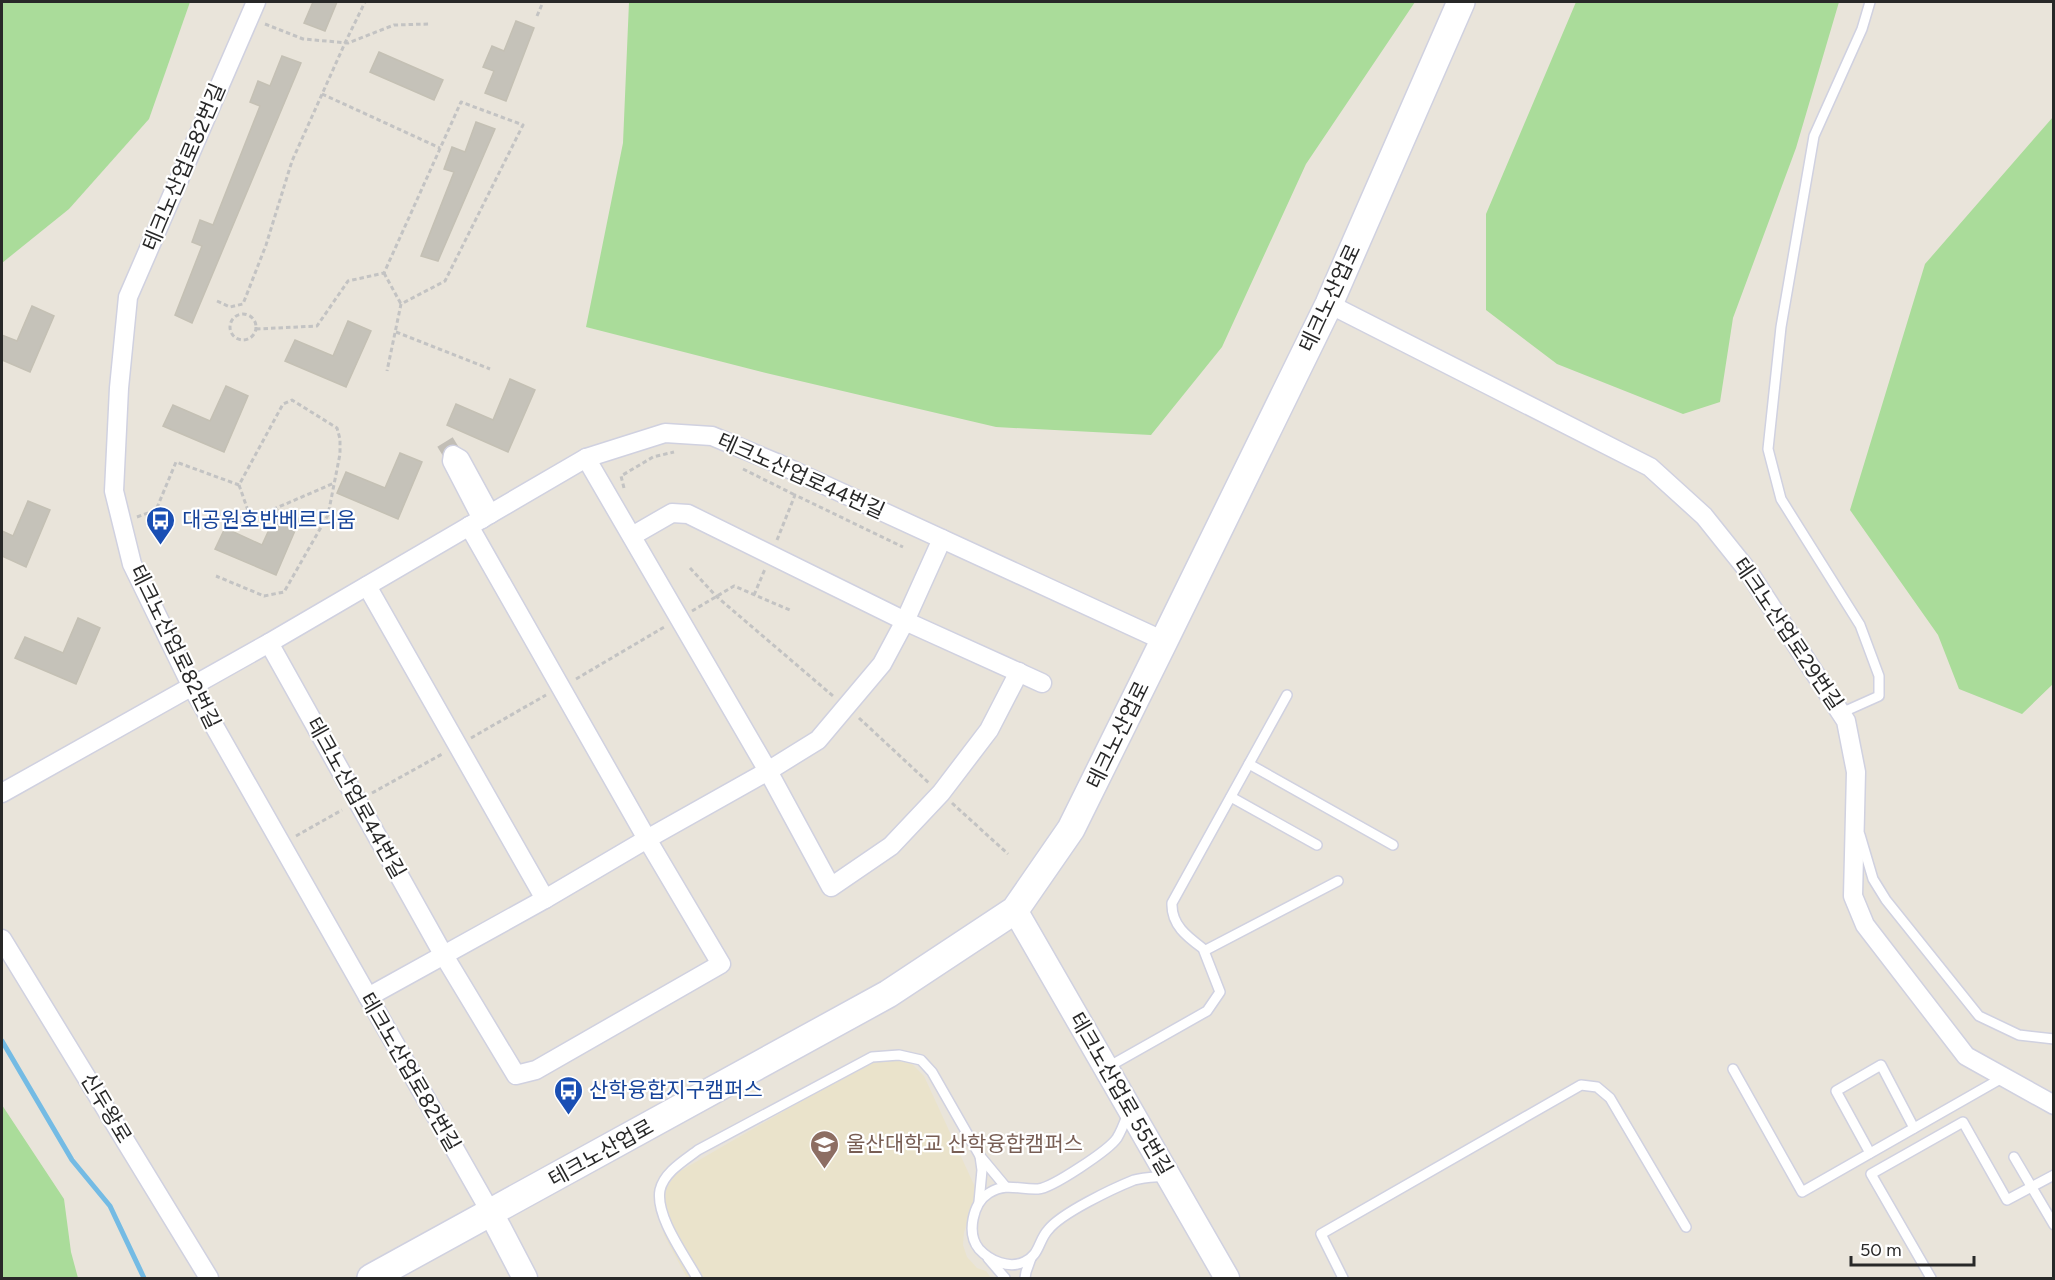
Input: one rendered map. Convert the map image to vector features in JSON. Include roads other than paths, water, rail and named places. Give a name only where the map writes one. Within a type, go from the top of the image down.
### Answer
[{"type":"main road","name":"테크노산업로","points":[[371,1278],[888,994],[1015,910],[1071,829],[1164,641],[1329,304],[1461,2]]},
{"type":"street","name":"테크노산업로82번길","points":[[253,10],[128,297],[118,388],[114,491],[132,564],[192,687],[491,1213]]},
{"type":"street","name":"테크노산업로29번길","points":[[1329,304],[1650,467],[1704,516],[1748,571],[1846,722],[1856,772],[1853,896],[1865,925],[1966,1056],[2054,1105]]},
{"type":"street","name":"테크노산업로44번길","points":[[2,793],[269,643],[586,458],[665,433],[712,436],[779,464],[1164,641]]},
{"type":"street","points":[[586,458],[768,771],[831,887],[891,846],[941,793],[989,730],[1018,672]]},
{"type":"street","points":[[632,536],[672,513],[688,514],[905,621],[1042,683]]},
{"type":"street","points":[[480,520],[561,687],[647,839]]},
{"type":"street","points":[[368,997],[545,899],[818,740],[882,664],[905,621],[942,539]]},
{"type":"street","points":[[367,586],[545,899]]},
{"type":"street","name":"테크노산업로44번길","points":[[269,643],[443,954],[516,1075],[536,1070],[721,963],[647,839]]},
{"type":"street","name":"테크노산업로 55번길","points":[[1015,910],[1227,1278]]},
{"type":"street","name":"신두왕로","points":[[2,939],[209,1278]]},
{"type":"street","points":[[491,1213],[525,1278]]},
{"type":"lane","points":[[1840,713],[1879,696],[1879,676],[1860,625],[1781,499],[1768,449],[1781,327],[1814,136],[1863,29],[1870,2]]},
{"type":"lane","points":[[1106,1068],[1208,1011],[1220,992],[1205,950],[1181,932],[1172,912],[1173,903],[1287,695]]},
{"type":"lane","points":[[1249,764],[1393,845]]},
{"type":"lane","points":[[1231,797],[1317,844]]},
{"type":"lane","points":[[1855,815],[1873,879],[1979,1016],[2019,1035],[2054,1039]]},
{"type":"lane","points":[[1205,950],[1338,881]]},
{"type":"lane","points":[[697,1278],[662,1214],[660,1190],[666,1179],[678,1165],[698,1150],[872,1057],[899,1054],[921,1060],[933,1072],[980,1156],[1005,1186]]},
{"type":"lane","points":[[1870,1153],[1836,1091],[1881,1065],[1914,1128]]},
{"type":"lane","points":[[1733,1069],[1802,1192],[2002,1078]]},
{"type":"lane","points":[[1343,1278],[1321,1234],[1581,1085],[1597,1087],[1610,1098],[1686,1227]]},
{"type":"lane","points":[[979,1202],[989,1193],[1005,1186],[1040,1189],[1096,1158],[1116,1139],[1131,1108]]},
{"type":"lane","points":[[1931,1278],[1870,1174],[1963,1122],[2007,1200],[2054,1175]]},
{"type":"lane","points":[[980,1156],[982,1170],[979,1202],[973,1220],[972,1234],[977,1246],[1005,1278]]},
{"type":"lane","points":[[2014,1157],[2054,1225]]},
{"type":"lane","points":[[986,1257],[1002,1263],[1025,1262],[1036,1254],[1047,1230],[1078,1208],[1136,1179],[1168,1176]]},
{"type":"lane","points":[[1026,1278],[1032,1257]]},
{"type":"waterway","points":[[2,1041],[72,1160],[110,1206],[144,1278]]},
{"type":"tunnel","points":[[445,442],[453,455]]},
{"type":"place","name":"대공원호반베르디움","points":[[161,546]]},
{"type":"place","name":"산학융합지구캠퍼스","points":[[568,1116]]},
{"type":"place","name":"울산대학교 산학융합캠퍼스","points":[[825,1170]]}]
